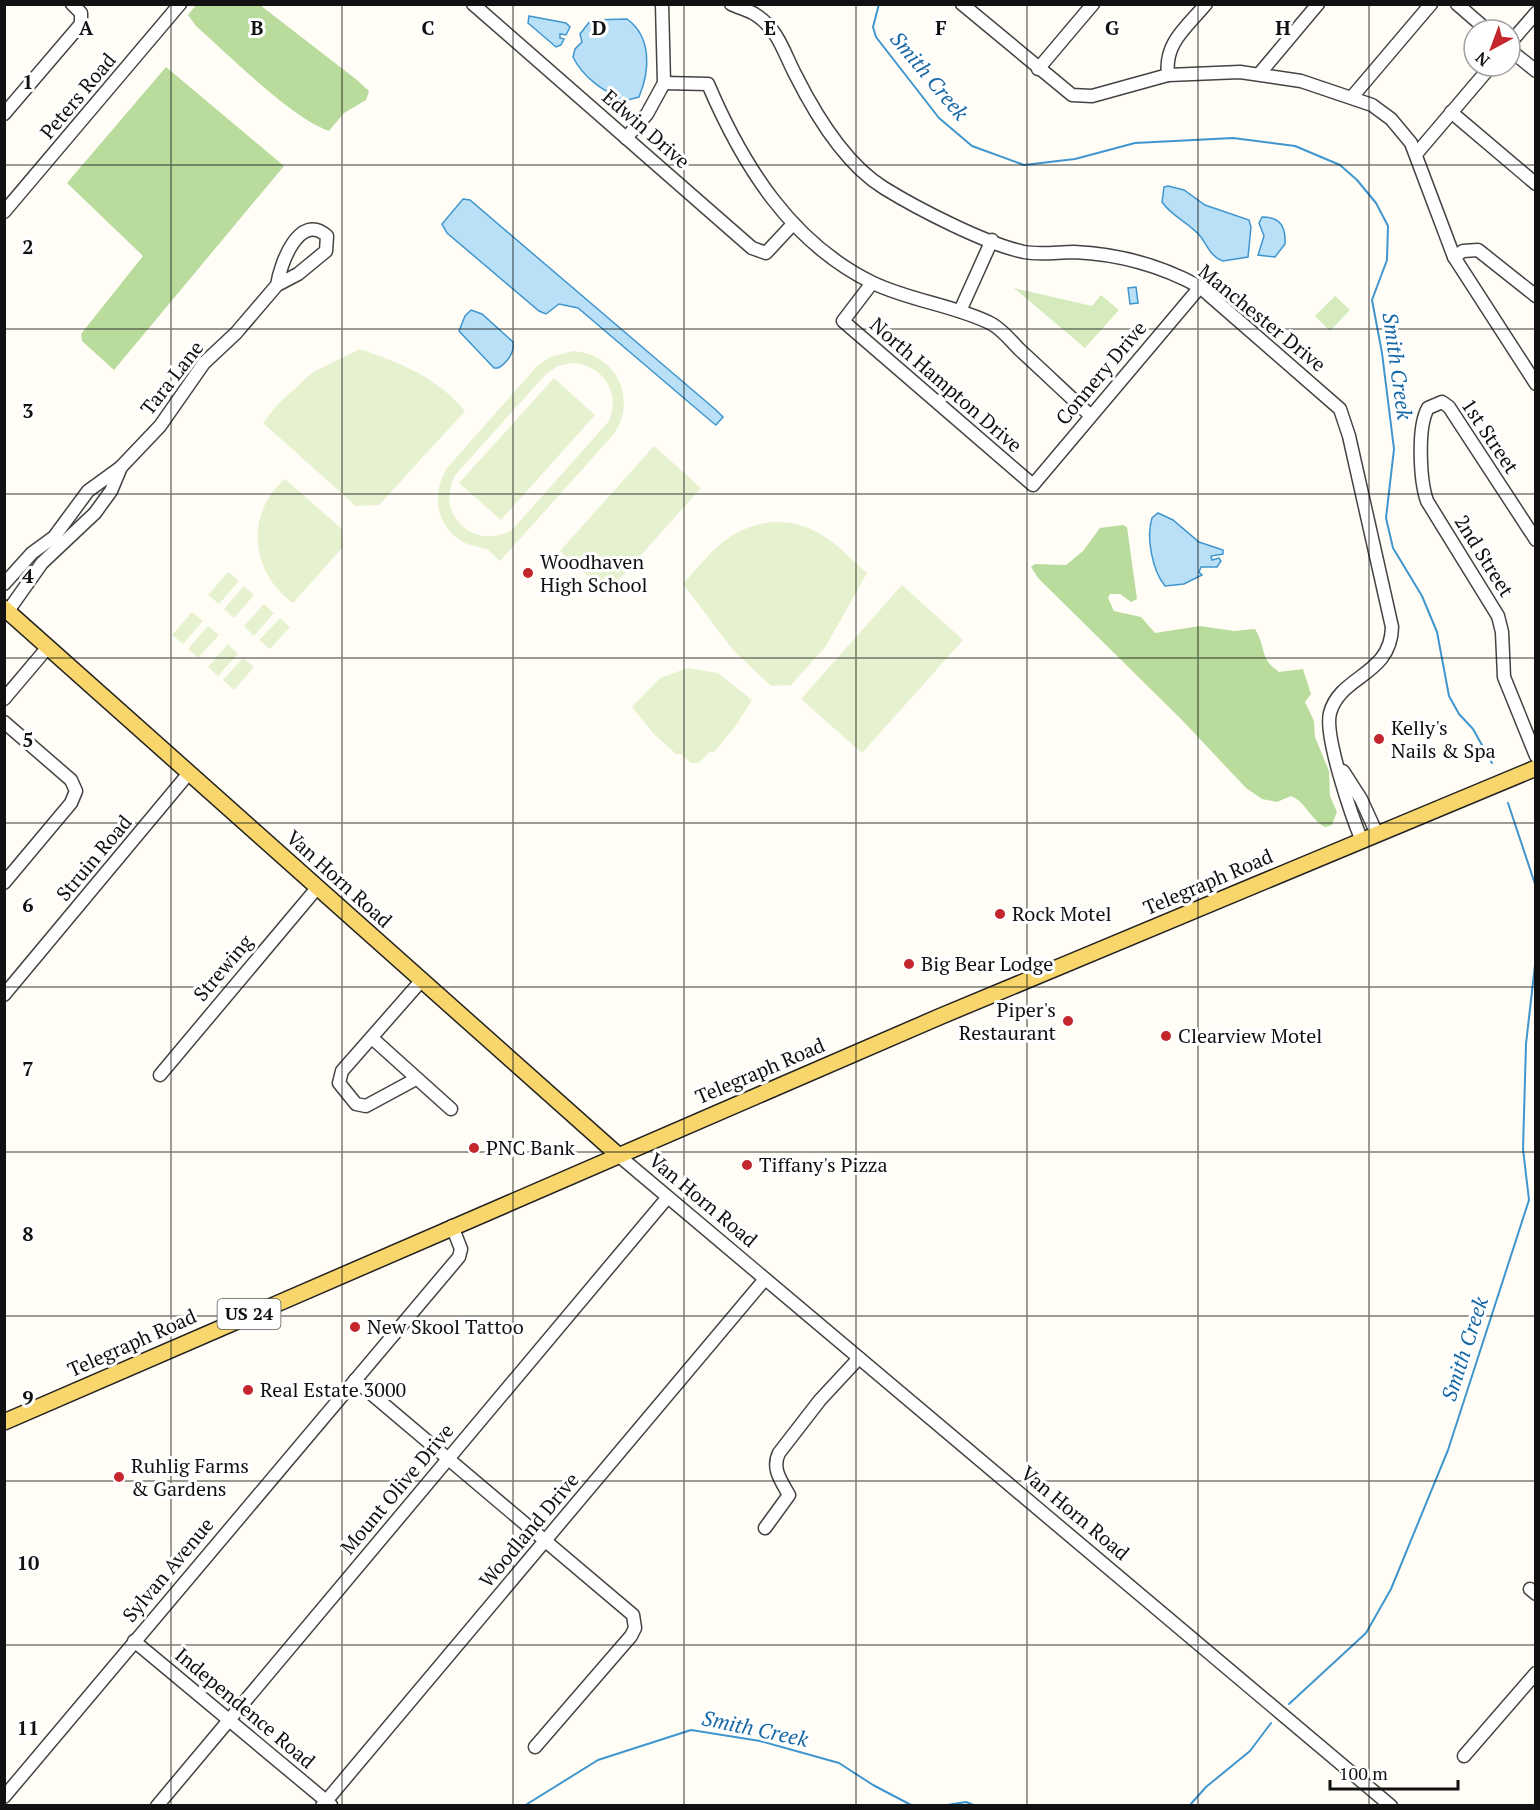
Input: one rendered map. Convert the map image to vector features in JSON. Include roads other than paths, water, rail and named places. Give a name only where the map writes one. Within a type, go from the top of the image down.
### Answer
[{"type":"main road","name":"Van Horn Road","points":[[6,610],[618,1155]]},
{"type":"main road","name":"Telegraph Road","points":[[4,1422],[948,1013],[1536,768]]},
{"type":"street","points":[[4,114],[81,24],[82,15],[72,4]]},
{"type":"street","name":"Peters Road","points":[[4,212],[180,4]]},
{"type":"street","name":"Edwin Drive","points":[[473,4],[752,248],[766,253],[793,224]]},
{"type":"street","points":[[626,138],[651,109],[664,83],[662,4]]},
{"type":"street","name":"Manchester Drive","points":[[730,4],[760,10],[782,42],[816,113],[844,152],[881,187],[929,213],[1025,252],[1094,253],[1122,256],[1159,267],[1200,287],[1333,401],[1346,424],[1392,620],[1392,636],[1380,662],[1341,694],[1330,712],[1330,737],[1339,765],[1344,792],[1362,841]]},
{"type":"street","points":[[962,4],[977,9],[1038,69],[1065,92],[1080,97],[1168,75],[1216,71],[1260,74],[1301,81],[1372,105],[1391,119],[1405,134],[1417,153],[1442,230],[1454,257],[1536,384]]},
{"type":"street","points":[[1038,69],[1093,4]]},
{"type":"street","points":[[1168,75],[1167,58],[1171,45],[1206,4]]},
{"type":"street","points":[[1260,74],[1318,4]]},
{"type":"street","points":[[1352,97],[1431,4]]},
{"type":"street","points":[[1457,4],[1473,18]]},
{"type":"street","points":[[1522,29],[1536,13]]},
{"type":"street","points":[[1522,60],[1536,71]]},
{"type":"street","points":[[1417,153],[1481,78]]},
{"type":"street","points":[[664,83],[708,84],[728,131],[762,188],[793,224],[833,258],[872,283],[914,300],[960,311],[992,324],[1090,415]]},
{"type":"street","points":[[1451,112],[1536,184]]},
{"type":"street","name":"Tara Lane","points":[[4,584],[32,554],[54,537],[88,491],[121,467],[160,426],[204,363],[236,333],[277,285],[298,274],[326,251],[327,236],[314,229],[302,234],[287,251],[280,266],[277,285]]},
{"type":"street","points":[[960,311],[992,240]]},
{"type":"street","points":[[1454,257],[1463,251],[1478,250],[1536,296]]},
{"type":"street","name":"North Hampton Drive","points":[[872,283],[843,321],[1033,485]]},
{"type":"street","name":"Connery Drive","points":[[1033,485],[1200,287]]},
{"type":"street","name":"1st Street","points":[[1423,482],[1423,420],[1428,408],[1442,402],[1449,407],[1536,540]]},
{"type":"street","name":"Tara Lane","points":[[6,610],[42,563],[83,527],[111,491],[121,467]]},
{"type":"street","name":"2nd Street","points":[[1423,482],[1427,501],[1498,616],[1502,632],[1504,677],[1536,756]]},
{"type":"street","points":[[69,516],[83,527]]},
{"type":"street","points":[[32,554],[42,563]]},
{"type":"street","points":[[4,699],[48,647]]},
{"type":"street","points":[[4,722],[71,780],[76,790],[71,803],[4,883]]},
{"type":"street","name":"Manchester Drive","points":[[1339,765],[1361,799],[1377,834]]},
{"type":"street","name":"Struin Road","points":[[4,995],[189,773]]},
{"type":"street","name":"Strewing","points":[[160,1076],[317,888]]},
{"type":"street","points":[[416,1079],[368,1105],[356,1104],[341,1088],[339,1078],[421,981]]},
{"type":"street","points":[[372,1038],[451,1110]]},
{"type":"street","name":"Van Horn Road","points":[[618,1155],[1391,1806]]},
{"type":"street","name":"Mount Olive Drive","points":[[157,1806],[667,1198]]},
{"type":"street","name":"Sylvan Avenue","points":[[4,1797],[459,1257],[460,1249],[452,1226]]},
{"type":"street","name":"Woodland Drive","points":[[326,1804],[765,1279]]},
{"type":"street","points":[[765,1528],[789,1495],[776,1471],[775,1461],[779,1453],[819,1400],[859,1358]]},
{"type":"street","points":[[356,1380],[629,1610],[635,1621],[631,1636],[534,1748]]},
{"type":"street","name":"Independence Road","points":[[134,1641],[326,1804]]},
{"type":"street","points":[[1464,1756],[1536,1673]]},
{"type":"water","points":[[529,16],[566,23],[570,27],[566,35],[560,34],[560,38],[564,39],[561,45],[556,47],[528,23]]},
{"type":"water","points":[[627,19],[641,35],[645,45],[647,66],[639,97],[624,101],[595,83],[582,71],[573,57],[575,49],[582,42],[580,34],[591,20]]},
{"type":"water","points":[[1164,187],[1184,190],[1205,205],[1249,220],[1251,227],[1248,257],[1223,261],[1215,257],[1197,232],[1162,202]]},
{"type":"water","points":[[463,199],[470,200],[723,417],[716,425],[712,422],[578,308],[559,304],[546,314],[539,311],[447,233],[442,224]]},
{"type":"water","points":[[1262,217],[1277,221],[1283,228],[1285,244],[1275,257],[1258,255],[1264,236],[1259,223]]},
{"type":"water","points":[[1136,287],[1138,303],[1130,304],[1128,288]]},
{"type":"water","points":[[471,310],[482,314],[513,342],[510,357],[498,368],[494,368],[459,331],[465,316]]},
{"type":"water","points":[[1158,513],[1173,520],[1199,542],[1223,550],[1223,554],[1211,556],[1212,560],[1219,558],[1221,561],[1217,567],[1201,567],[1199,572],[1202,575],[1184,584],[1165,586],[1157,571],[1150,544],[1152,518]]},
{"type":"waterway","name":"Smith Creek","points":[[879,4],[873,27],[876,37],[939,118],[972,146],[1024,165],[1075,159],[1135,143],[1233,138],[1295,146],[1340,165],[1357,180],[1376,203],[1388,226],[1387,260],[1372,300],[1382,353],[1394,449],[1386,518],[1393,548],[1422,596],[1437,632],[1449,696],[1459,714],[1473,729],[1492,763]]},
{"type":"waterway","name":"Smith Creek","points":[[1508,803],[1536,887]]},
{"type":"waterway","name":"Smith Creek","points":[[1289,1704],[1366,1633],[1391,1589],[1448,1450],[1529,1200],[1523,1149],[1526,1044],[1536,956]]},
{"type":"waterway","name":"Smith Creek","points":[[1189,1806],[1206,1787],[1250,1751],[1271,1723]]},
{"type":"waterway","name":"Smith Creek","points":[[524,1806],[598,1760],[691,1730],[760,1741],[839,1763],[873,1785],[913,1806]]},
{"type":"waterway","name":"Smith Creek","points":[[941,1806],[966,1802],[976,1806]]},
{"type":"place","name":"Woodhaven High School","points":[[528,573]]},
{"type":"place","name":"Kelly's Nails & Spa","points":[[1379,739]]},
{"type":"place","name":"Rock Motel","points":[[1000,914]]},
{"type":"place","name":"Big Bear Lodge","points":[[909,964]]},
{"type":"place","name":"Piper's Restaurant","points":[[1068,1021]]},
{"type":"place","name":"Clearview Motel","points":[[1166,1036]]},
{"type":"place","name":"PNC Bank","points":[[474,1148]]},
{"type":"place","name":"Tiffany's Pizza","points":[[747,1165]]},
{"type":"place","name":"New Skool Tattoo","points":[[355,1327]]},
{"type":"place","name":"Real Estate 3000","points":[[248,1390]]},
{"type":"place","name":"Ruhlig Farms & Gardens","points":[[119,1477]]}]
